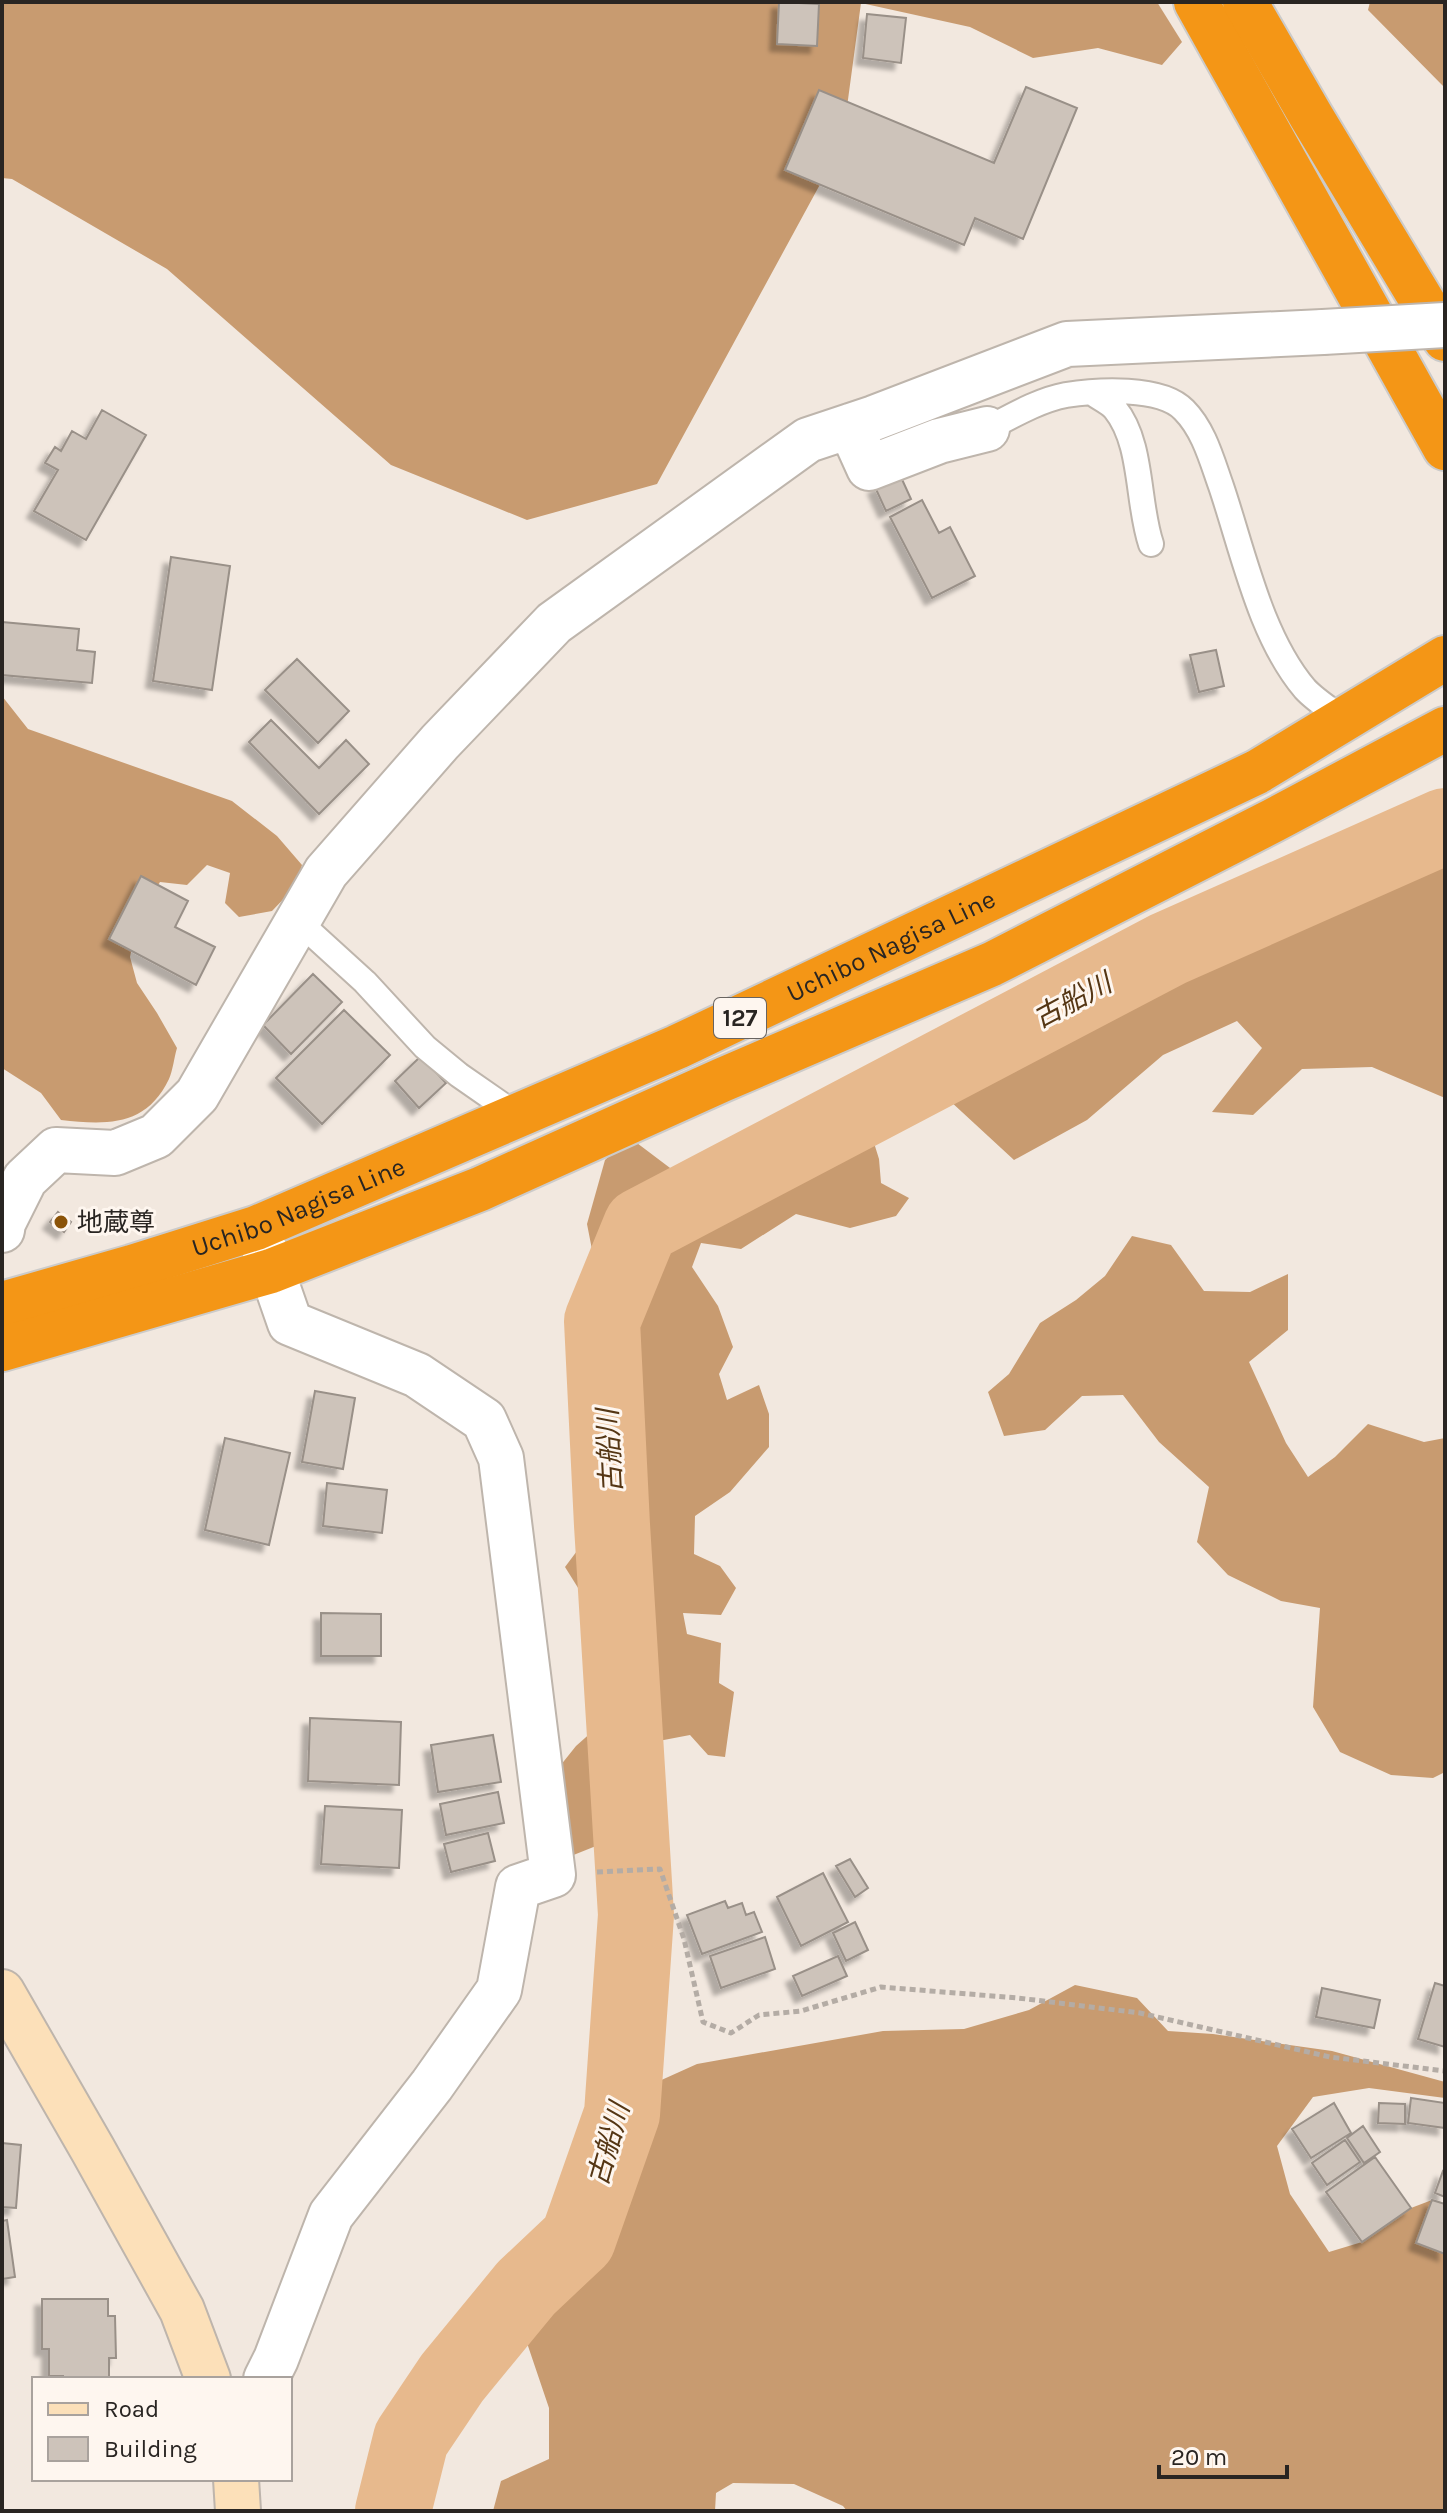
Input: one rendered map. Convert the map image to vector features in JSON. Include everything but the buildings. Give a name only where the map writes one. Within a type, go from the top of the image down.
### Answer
[{"type":"highway","points":[[1196,2],[1445,448]]},
{"type":"highway","points":[[1245,2],[1445,339]]},
{"type":"highway","name":"Uchibo Nagisa Line","points":[[2,1304],[256,1228],[705,1034],[1257,772],[1445,658]]},
{"type":"highway","name":"Uchibo Nagisa Line","points":[[2,1349],[271,1271],[480,1189],[722,1080],[992,964],[1445,729]]},
{"type":"street","points":[[2,1230],[25,1179],[56,1150],[115,1153],[156,1136],[197,1095],[326,872],[440,742],[554,623],[808,440],[1067,344],[1445,325]]},
{"type":"street","points":[[850,426],[869,468],[939,441],[987,429]]},
{"type":"street","points":[[256,1228],[290,1323],[417,1375],[484,1420],[501,1458],[553,1875],[518,1887],[499,1990],[432,2085],[331,2215],[267,2377]]},
{"type":"street","points":[[2,1992],[182,2310],[207,2377]]},
{"type":"street","points":[[236,2481],[238,2511]]},
{"type":"lane","points":[[987,429],[1031,407],[1065,395],[1129,391],[1157,395],[1182,407],[1198,427],[1262,612],[1283,658],[1307,691],[1343,719]]},
{"type":"lane","points":[[1094,394],[1113,406],[1127,427],[1144,523],[1151,544]]},
{"type":"lane","points":[[298,921],[365,982],[425,1047],[518,1116]]},
{"type":"path","points":[[607,1872],[660,1869],[684,1939],[703,2022],[731,2033],[759,2015],[801,2011],[881,1987],[1018,1998],[1140,2013],[1330,2057],[1445,2071]]},
{"type":"shaded area","points":[[2,2],[1157,2],[1182,42],[1162,65],[1098,48],[1033,58],[970,27],[861,3],[842,144],[657,484],[527,520],[391,465],[167,269],[12,179],[2,178]]},
{"type":"shaded area","points":[[1370,2],[1445,2],[1445,88],[1368,10]]},
{"type":"shaded area","points":[[2,696],[28,729],[232,801],[277,836],[302,865],[296,886],[272,911],[239,917],[225,903],[230,873],[207,865],[187,885],[160,882],[138,916],[130,957],[137,983],[177,1048],[170,1075],[160,1095],[137,1114],[123,1119],[109,1122],[61,1120],[41,1093],[2,1068]]},
{"type":"shaded area","points":[[1445,788],[1445,1098],[1372,1067],[1302,1069],[1253,1115],[1212,1112],[1262,1048],[1237,1021],[1163,1055],[1087,1120],[1014,1160],[949,1100],[988,1037],[1061,998],[1142,979],[1261,899]]},
{"type":"shaded area","points":[[837,1122],[870,1130],[879,1159],[881,1183],[909,1198],[896,1216],[850,1228],[796,1214],[741,1249],[701,1243],[692,1267],[718,1306],[733,1347],[719,1374],[727,1400],[759,1385],[769,1414],[769,1447],[730,1492],[695,1516],[694,1554],[720,1566],[736,1588],[721,1615],[683,1613],[687,1634],[721,1643],[719,1683],[734,1692],[725,1757],[708,1755],[690,1735],[627,1747],[606,1757],[613,1799],[606,1842],[571,1856],[552,1776],[576,1746],[603,1722],[599,1634],[580,1591],[565,1567],[583,1543],[615,1486],[603,1433],[624,1363],[626,1302],[595,1265],[587,1224],[605,1160],[629,1137],[686,1180],[736,1169]]},
{"type":"shaded area","points":[[1132,1236],[1171,1245],[1204,1291],[1250,1292],[1288,1274],[1288,1330],[1249,1362],[1286,1443],[1308,1477],[1335,1457],[1368,1424],[1424,1442],[1445,1438],[1445,1772],[1433,1778],[1391,1775],[1340,1752],[1313,1707],[1320,1608],[1281,1601],[1228,1575],[1197,1542],[1209,1487],[1159,1442],[1123,1395],[1082,1396],[1045,1430],[1004,1436],[988,1392],[1009,1374],[1040,1323],[1076,1300],[1105,1276]]},
{"type":"shaded area","points":[[1075,1985],[1137,1998],[1168,2031],[1213,2034],[1332,2051],[1445,2082],[1445,2098],[1369,2088],[1313,2097],[1277,2146],[1290,2194],[1329,2252],[1362,2242],[1411,2208],[1432,2200],[1416,2242],[1445,2254],[1445,2511],[847,2511],[843,2506],[794,2484],[733,2483],[716,2493],[715,2511],[493,2511],[501,2481],[549,2459],[549,2408],[527,2343],[520,2282],[557,2209],[597,2183],[631,2124],[637,2091],[697,2064],[883,2031],[964,2029],[1029,2010]]},
{"type":"waterway","name":"古船川","points":[[393,2511],[411,2439],[452,2378],[526,2288],[578,2239],[622,2114],[636,1915],[602,1321],[641,1226],[1168,949],[1445,826]]},
{"type":"place","name":"地蔵尊","points":[[61,1222]]}]
